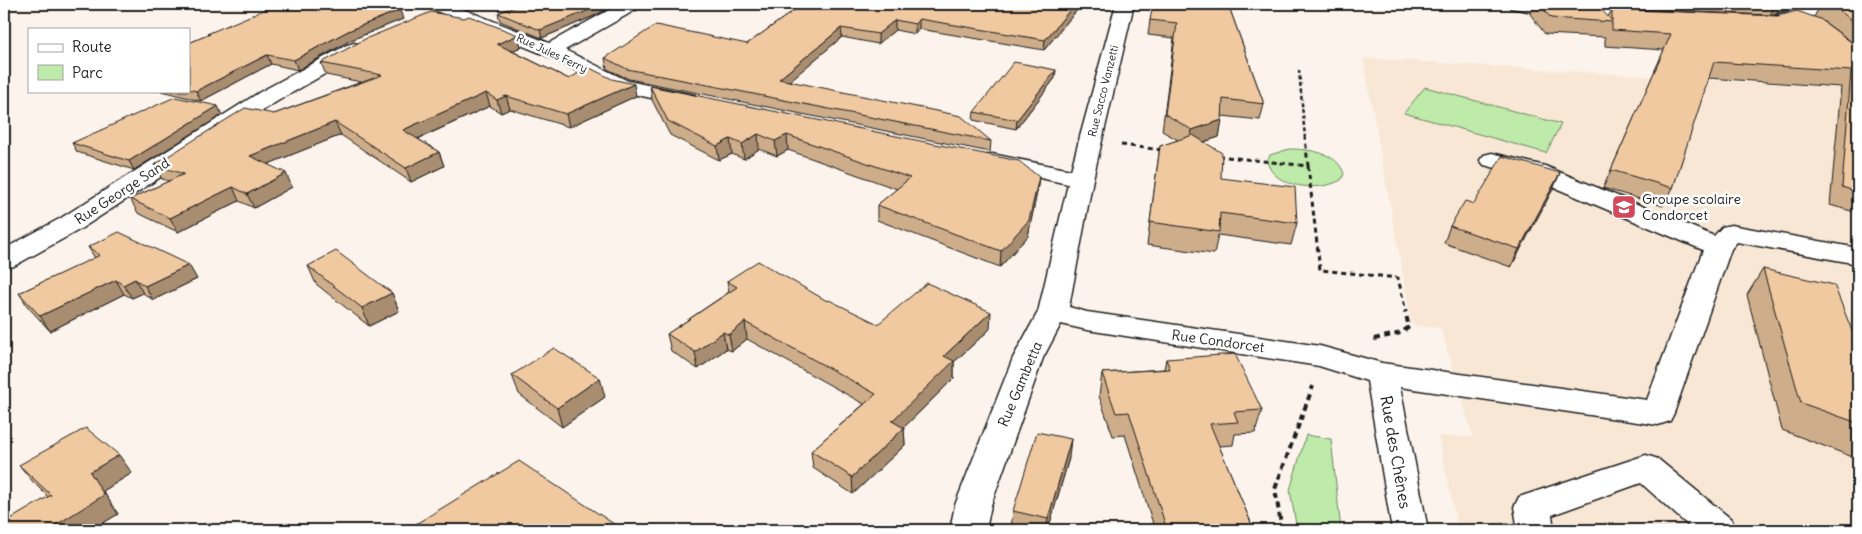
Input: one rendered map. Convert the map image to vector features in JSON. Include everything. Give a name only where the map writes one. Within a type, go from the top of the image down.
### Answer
[{"type":"street","points":[[550,50],[633,4]]},
{"type":"street","name":"Rue Sacco Vanzetti","points":[[1084,169],[1125,4]]},
{"type":"street","points":[[1517,4],[1544,9],[1612,9],[1666,18]]},
{"type":"street","points":[[1751,22],[1770,23],[1831,4]]},
{"type":"street","name":"Rue Jules Ferry","points":[[436,11],[550,50],[622,86],[710,104]]},
{"type":"street","points":[[1791,18],[1819,29]]},
{"type":"street","name":"Rue George Sand","points":[[4,260],[70,224],[268,97],[370,41]]},
{"type":"street","points":[[973,157],[1084,169]]},
{"type":"street","points":[[1492,160],[1536,171],[1718,247],[1731,233],[1858,256]]},
{"type":"street","name":"Rue Gambetta","points":[[968,530],[973,505],[1028,358],[1053,312],[1084,169]]},
{"type":"street","name":"Rue Condorcet","points":[[1053,312],[1087,321],[1320,356],[1382,374],[1658,413],[1718,247]]},
{"type":"street","name":"Rue des Chênes","points":[[1382,374],[1410,530]]},
{"type":"street","points":[[1536,530],[1532,507],[1646,468],[1718,530]]},
{"type":"path","points":[[1299,70],[1320,270],[1351,273]]},
{"type":"path","points":[[1084,169],[1111,162],[1116,144],[1164,150]]},
{"type":"path","points":[[1212,155],[1308,166]]},
{"type":"shaded area","name":"Groupe scolaire Condorcet","points":[[1363,58],[1858,89],[1858,530],[1458,530],[1438,436],[1473,437],[1441,329],[1412,325]]},
{"type":"green space","points":[[1425,87],[1561,124],[1546,153],[1404,113]]},
{"type":"green space","points":[[1289,149],[1313,151],[1329,156],[1341,167],[1344,174],[1341,180],[1332,184],[1310,187],[1288,182],[1278,177],[1271,170],[1267,161],[1270,155]]},
{"type":"green space","points":[[1306,435],[1331,439],[1341,530],[1297,530],[1290,490]]},
{"type":"building","points":[[278,4],[368,4],[400,10],[348,31],[294,60],[267,55],[196,91],[190,89],[190,43],[210,34],[207,34]]},
{"type":"building","points":[[522,4],[601,4],[540,30],[498,13]]},
{"type":"building","points":[[803,4],[1075,4],[1045,40],[919,19],[915,24],[895,20],[878,34],[841,28],[779,79],[961,116],[991,141],[627,69],[605,58],[656,25],[747,44]]},
{"type":"building","points":[[1153,4],[1228,4],[1264,104],[1223,99],[1222,120],[1192,130],[1165,114],[1177,23],[1150,20]]},
{"type":"building","points":[[1539,4],[1571,4],[1600,8],[1612,21],[1612,9],[1778,16],[1797,11],[1820,19],[1858,47],[1858,192],[1842,187],[1851,71],[1714,62],[1673,188],[1611,170],[1671,34],[1612,30],[1612,22],[1551,18]]},
{"type":"building","points":[[1824,4],[1858,4],[1858,25],[1836,8]]},
{"type":"building","points":[[431,12],[464,18],[469,16],[518,35],[497,44],[569,79],[588,67],[612,79],[634,84],[566,114],[506,96],[497,100],[486,93],[403,130],[439,152],[406,168],[335,122],[250,156],[286,173],[247,194],[233,187],[170,218],[130,199],[184,174],[154,165],[245,108],[274,114],[382,75],[321,63],[365,39]]},
{"type":"building","points":[[1014,62],[1056,70],[1017,120],[974,112]]},
{"type":"building","points":[[650,86],[1019,161],[1039,177],[1029,220],[1001,251],[877,205],[910,178],[787,135],[775,141],[758,134],[742,144],[730,139],[717,146],[668,121]]},
{"type":"building","points":[[175,97],[218,106],[129,161],[72,143]]},
{"type":"building","points":[[1193,135],[1222,153],[1221,178],[1295,187],[1297,223],[1220,213],[1219,232],[1150,222],[1160,146]]},
{"type":"building","points":[[1502,156],[1560,173],[1519,249],[1450,226],[1465,201],[1474,204]]},
{"type":"building","points":[[119,232],[189,265],[145,286],[135,279],[123,285],[116,280],[40,316],[19,293],[100,255],[88,247]]},
{"type":"building","points":[[336,251],[392,293],[362,308],[308,266]]},
{"type":"building","points":[[758,261],[827,301],[829,300],[878,324],[927,283],[991,312],[944,356],[954,361],[892,421],[904,428],[852,477],[811,451],[876,394],[745,322],[729,335],[723,332],[695,352],[667,334],[737,287],[727,281]]},
{"type":"building","points":[[1763,269],[1834,285],[1858,346],[1858,423],[1801,403]]},
{"type":"building","points":[[554,348],[600,378],[557,408],[512,375]]},
{"type":"building","points":[[1235,354],[1262,410],[1234,412],[1238,422],[1210,424],[1254,530],[1167,530],[1129,412],[1116,413],[1102,373],[1170,369],[1166,359]]},
{"type":"building","points":[[86,428],[119,455],[90,472],[104,495],[48,530],[4,530],[4,523],[51,495],[19,465]]},
{"type":"building","points":[[1037,432],[1071,439],[1048,519],[1013,511]]},
{"type":"building","points":[[519,461],[623,530],[406,530]]},
{"type":"place","name":"Groupe scolaire Condorcet","points":[[1624,207]]}]
